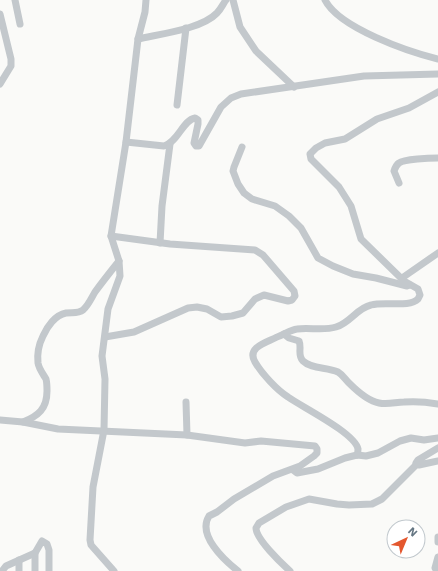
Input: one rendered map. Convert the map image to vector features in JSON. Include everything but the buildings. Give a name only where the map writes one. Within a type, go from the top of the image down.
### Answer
[{"type":"street","points":[[15,0],[20,24]]},
{"type":"street","points":[[114,571],[93,549],[90,540],[93,487],[104,432],[105,379],[102,356],[108,309],[120,276],[120,261],[111,236],[126,142],[138,39],[145,12],[146,0]]},
{"type":"street","points":[[138,39],[186,28],[209,19],[218,12],[226,0]]},
{"type":"street","points":[[232,0],[240,27],[256,51],[294,87]]},
{"type":"street","points":[[325,0],[327,4],[340,16],[356,28],[394,45],[438,60]]},
{"type":"street","points":[[0,14],[11,59],[11,66],[0,84]]},
{"type":"street","points":[[177,105],[186,28]]},
{"type":"street","points":[[126,142],[164,146],[170,144],[190,120],[195,118],[198,120],[198,124],[194,143],[196,146],[199,146],[221,107],[227,101],[246,92],[294,87],[364,76],[438,74]]},
{"type":"street","points":[[357,455],[358,449],[356,445],[339,427],[288,397],[278,389],[255,363],[253,354],[256,347],[298,329],[336,327],[344,323],[362,308],[374,304],[410,303],[415,302],[420,297],[420,292],[418,289],[410,285],[402,278],[361,239],[351,206],[340,187],[311,159],[310,154],[316,148],[325,143],[345,139],[377,119],[409,108],[438,92]]},
{"type":"street","points":[[160,243],[162,206],[170,144]]},
{"type":"street","points":[[242,147],[233,171],[238,184],[244,193],[252,199],[276,206],[289,216],[300,228],[318,258],[353,274],[407,286],[410,285]]},
{"type":"street","points":[[399,183],[394,171],[399,163],[405,161],[438,158]]},
{"type":"street","points":[[105,336],[134,332],[188,308],[197,307],[207,309],[221,317],[232,316],[243,312],[255,299],[264,295],[288,301],[295,298],[294,291],[263,255],[255,250],[160,243],[111,236]]},
{"type":"street","points":[[402,278],[438,253]]},
{"type":"street","points":[[23,422],[37,415],[42,411],[45,405],[47,396],[46,381],[40,368],[38,358],[40,344],[45,332],[60,315],[77,312],[84,309],[98,288],[120,261]]},
{"type":"street","points":[[284,334],[287,337],[300,342],[300,356],[305,363],[311,366],[328,368],[338,372],[343,375],[355,389],[370,400],[383,404],[414,402],[438,404]]},
{"type":"street","points":[[186,402],[187,435]]},
{"type":"street","points":[[0,420],[23,422],[58,429],[187,435],[245,443],[261,442],[311,445],[317,449],[317,453],[314,456],[293,470],[273,476],[242,494],[221,510],[208,516],[206,528],[213,545],[225,561],[238,571]]},
{"type":"street","points":[[293,470],[297,473],[307,472],[345,458],[378,453],[400,441],[411,438],[424,440],[438,438]]},
{"type":"street","points":[[290,571],[269,550],[256,534],[256,528],[259,523],[286,507],[309,499],[343,505],[376,502],[417,464],[417,460],[438,448]]},
{"type":"street","points":[[417,464],[419,465],[438,461]]},
{"type":"street","points":[[438,537],[438,542]]},
{"type":"street","points":[[35,571],[35,553],[42,541],[47,544],[49,550],[49,571]]},
{"type":"street","points":[[2,571],[6,566],[35,553]]},
{"type":"street","points":[[436,571],[435,568],[438,556]]},
{"type":"street","points":[[19,560],[19,571]]}]
